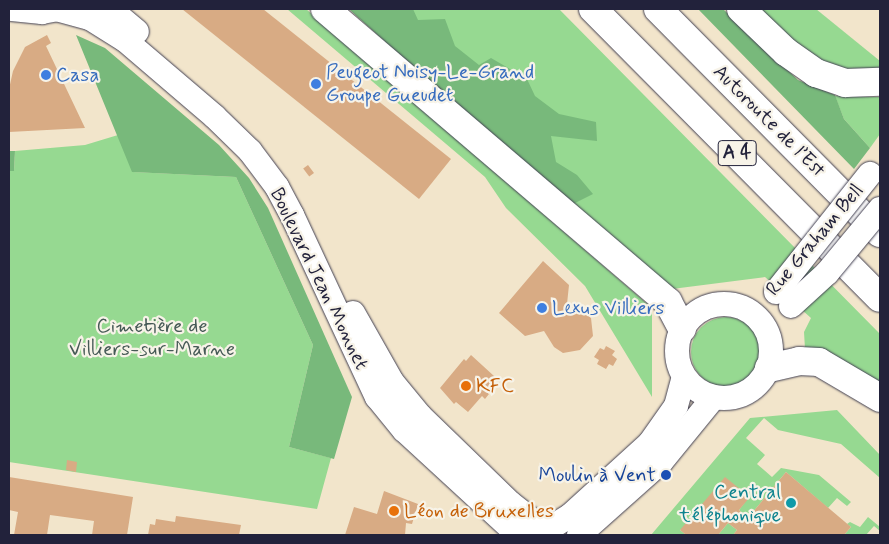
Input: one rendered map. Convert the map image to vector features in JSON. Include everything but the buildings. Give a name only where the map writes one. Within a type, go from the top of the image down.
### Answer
[{"type":"highway","points":[[325,9],[668,302],[682,328]]},
{"type":"highway","name":"A 4","points":[[593,9],[880,298]]},
{"type":"highway","name":"Autoroute de l’Est","points":[[658,9],[880,234]]},
{"type":"highway","points":[[741,9],[786,52],[816,73],[845,83],[880,82]]},
{"type":"highway","points":[[770,355],[799,361],[819,362],[880,398]]},
{"type":"street","name":"Boulevard Jean Monnet","points":[[12,9],[24,12],[56,9],[90,18],[125,40],[215,117],[250,151],[277,187],[292,215],[377,397],[404,430],[518,535]]},
{"type":"street","name":"Boulevard Jean Monnet","points":[[110,9],[234,114],[274,155],[298,194],[356,321],[392,382],[457,455],[545,534]]},
{"type":"street","name":"Rue Graham Bell","points":[[714,397],[736,397],[747,393],[756,386],[770,355],[783,299],[875,168]]},
{"type":"street","name":"Rue Graham Bell","points":[[682,328],[698,311],[708,306],[719,303],[742,307],[783,299],[827,273],[880,209]]},
{"type":"street","name":"Rue Graham Bell","points":[[742,307],[761,321],[770,355]]},
{"type":"street","points":[[579,535],[661,462],[714,397],[702,393],[684,377],[676,353],[682,328]]},
{"type":"street","points":[[545,534],[571,515],[650,443],[676,406],[684,377]]},
{"type":"green space","points":[[287,9],[306,9],[652,308],[652,397],[585,286],[506,208],[485,177]]},
{"type":"green space","points":[[349,9],[559,9],[880,334],[880,384],[805,349],[804,332],[811,318],[765,277],[672,289],[547,188]]},
{"type":"green space","points":[[349,9],[413,9],[418,20],[445,19],[455,46],[479,65],[491,58],[527,79],[535,96],[559,114],[596,122],[597,141],[551,136],[556,162],[577,175],[593,194],[571,205],[547,188]]},
{"type":"green space","points":[[698,9],[723,9],[798,80],[835,95],[844,119],[870,148],[854,169]]},
{"type":"green space","points":[[760,9],[816,9],[880,61],[880,72],[850,75],[810,56]]},
{"type":"green space","points":[[76,35],[105,48],[219,145],[249,178],[268,208],[352,397],[334,459],[289,447],[313,345],[236,177],[132,172]]},
{"type":"green space","points":[[835,96],[880,97],[880,134],[870,148],[844,119]]},
{"type":"green space","name":"Cimetière de Villiers-sur-Marne","points":[[118,135],[133,172],[236,177],[313,345],[289,447],[331,458],[317,509],[9,462],[9,171],[14,171],[15,151],[85,145]]},
{"type":"green space","points":[[9,151],[15,151],[14,171],[9,171]]},
{"type":"green space","points":[[726,317],[739,320],[751,327],[758,339],[761,352],[758,365],[751,377],[739,384],[726,387],[713,384],[701,377],[694,365],[691,352],[694,339],[701,327],[713,320]]},
{"type":"green space","points":[[837,410],[880,455],[880,478],[841,444],[778,430],[764,418],[746,438],[765,455],[757,464],[772,477],[781,468],[819,475],[851,502],[847,506],[837,498],[828,508],[786,472],[748,518],[739,510],[749,497],[680,530],[686,535],[651,535],[750,418]]},
{"type":"green space","points":[[868,517],[880,527],[880,531],[874,526],[866,535],[844,535],[851,527],[847,524],[850,522],[860,527]]},
{"type":"green space","points":[[728,523],[737,530],[733,535],[718,535]]},
{"type":"place","name":"Casa","points":[[46,75]]},
{"type":"place","name":"Peugeot Noisy-Le-Grand Groupe Gueudet","points":[[316,84]]},
{"type":"place","name":"Lexus Villiers","points":[[542,308]]},
{"type":"place","name":"KFC","points":[[466,386]]},
{"type":"place","name":"Moulin à Vent","points":[[666,475]]},
{"type":"place","name":"Central téléphonique","points":[[791,503]]},
{"type":"place","name":"Léon de Bruxelles","points":[[394,511]]}]
